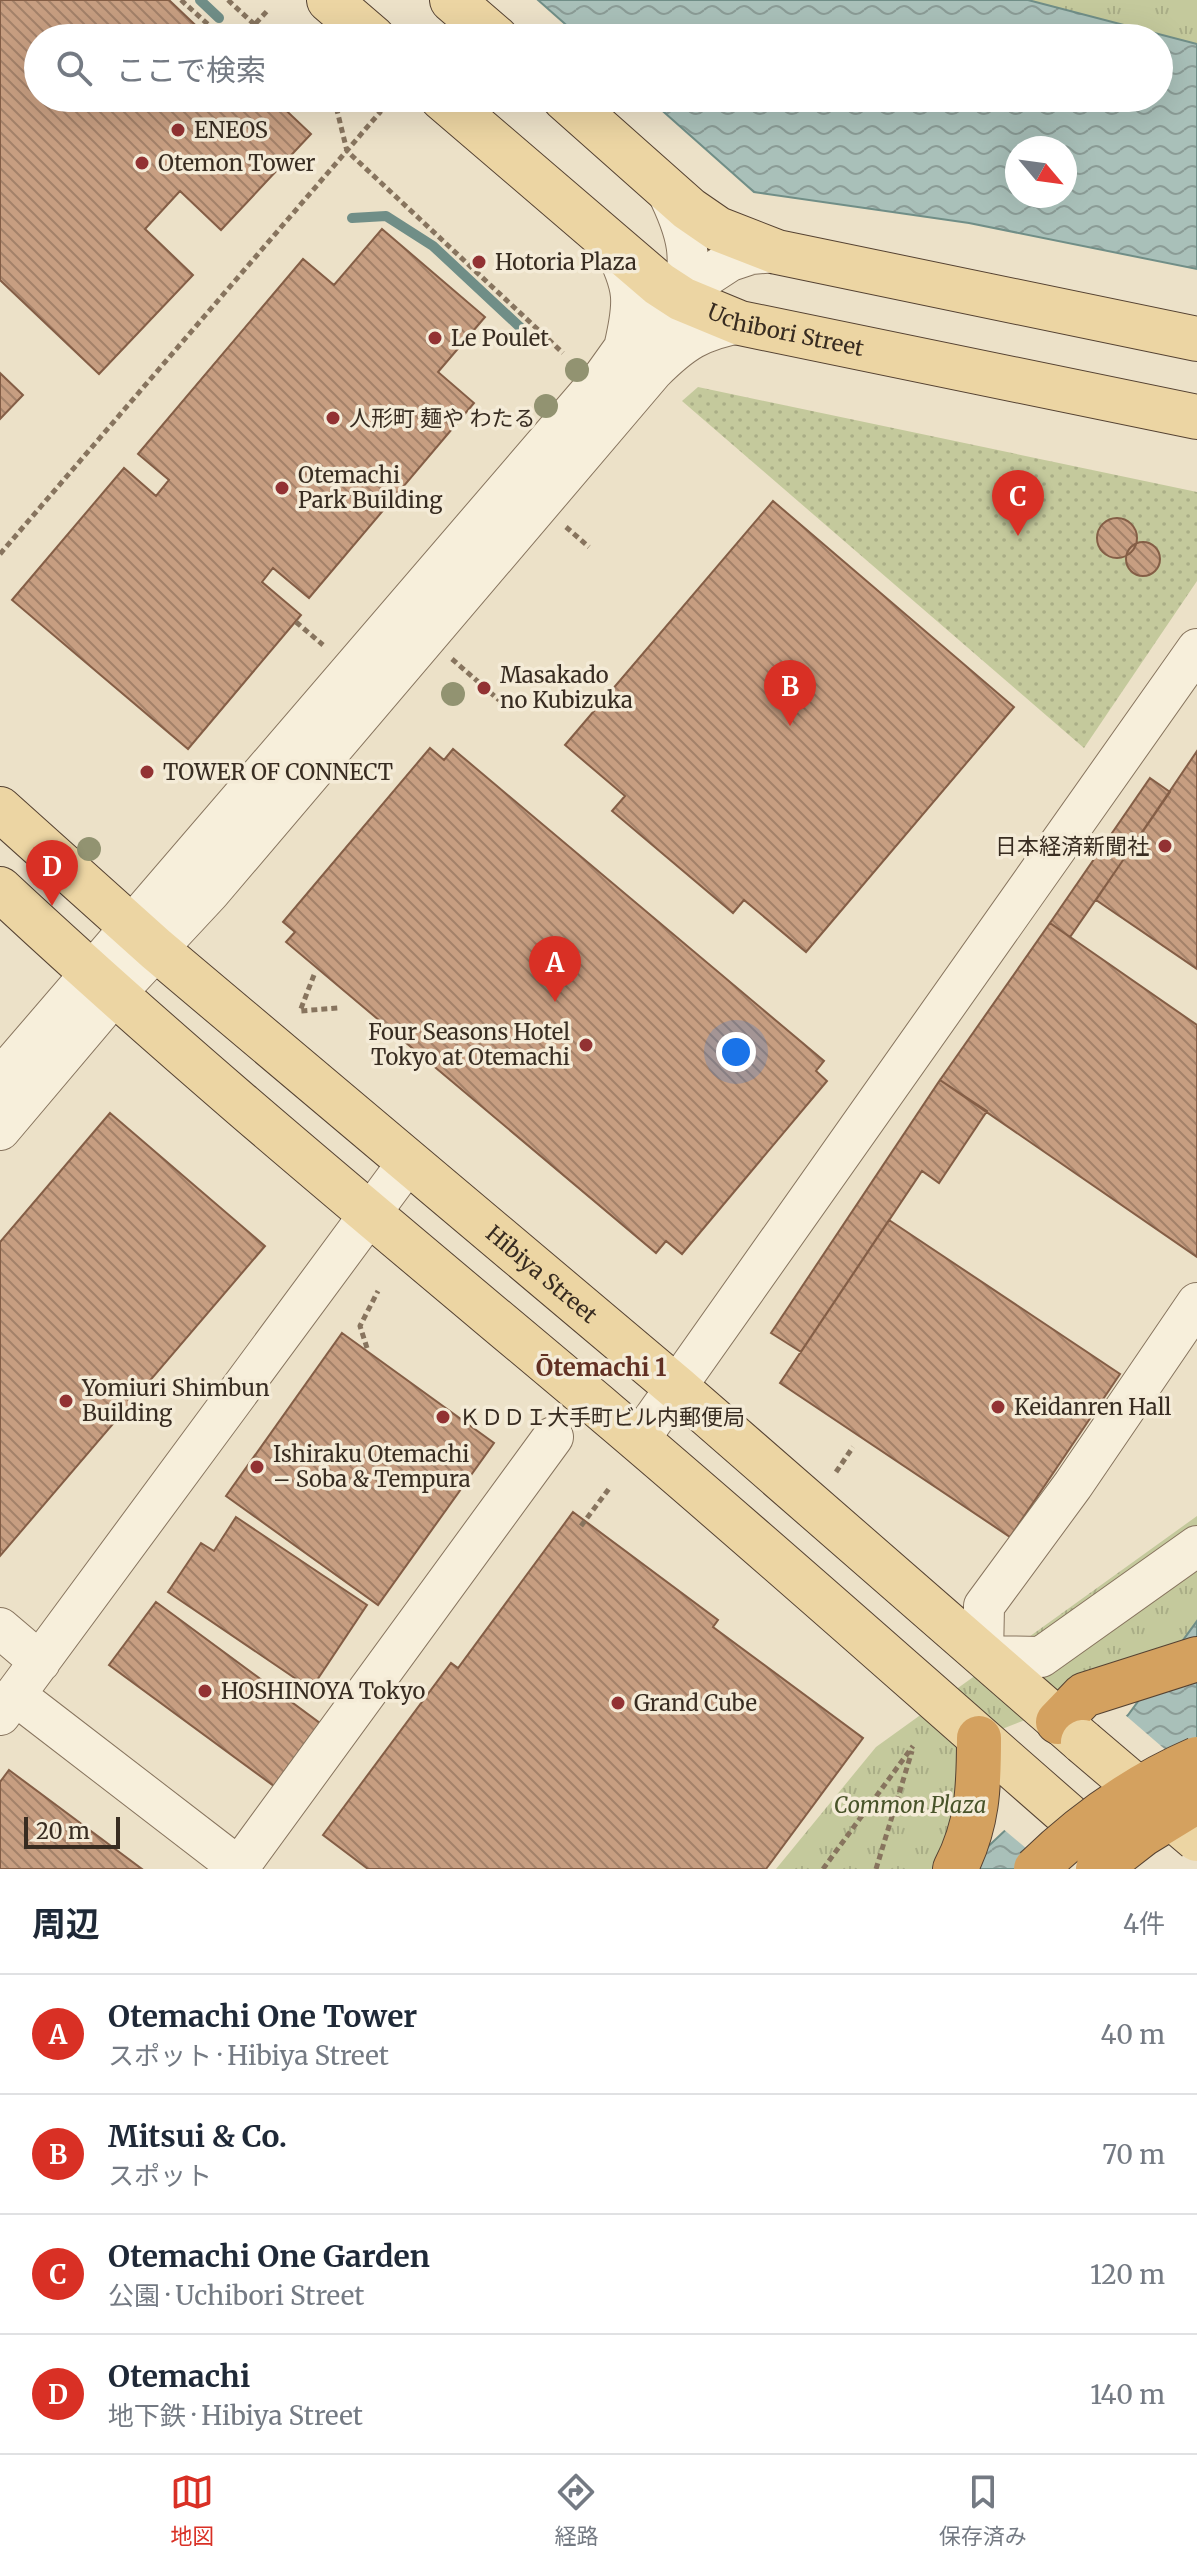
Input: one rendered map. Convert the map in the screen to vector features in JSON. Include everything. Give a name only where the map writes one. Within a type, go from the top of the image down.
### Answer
[{"type":"highway","points":[[1071,1732],[1084,1695],[1197,1659]]},
{"type":"highway","points":[[957,1865],[979,1797],[979,1738]]},
{"type":"highway","points":[[1036,1869],[1114,1805],[1150,1782],[1197,1759]]},
{"type":"highway","points":[[1098,1869],[1143,1834],[1197,1801]]},
{"type":"main road","points":[[329,0],[357,24]]},
{"type":"main road","points":[[452,0],[480,24]]},
{"type":"main road","name":"Uchibori Street","points":[[458,112],[635,265],[682,299],[740,323],[1197,417]]},
{"type":"main road","points":[[580,112],[666,189],[718,229],[777,252],[1197,339]]},
{"type":"main road","name":"Hibiya Street","points":[[0,809],[144,937],[677,1388],[1197,1839]]},
{"type":"main road","points":[[0,889],[102,984],[638,1441],[1129,1869]]},
{"type":"street","points":[[639,359],[672,331],[690,267],[681,218],[666,189]]},
{"type":"street","points":[[613,245],[630,284],[639,359]]},
{"type":"street","points":[[682,299],[707,276],[730,261],[751,254],[777,252]]},
{"type":"street","points":[[0,1079],[102,984],[144,937],[604,376],[713,328],[740,323]]},
{"type":"street","points":[[638,1441],[1183,699],[1197,649]]},
{"type":"street","points":[[0,1130],[102,984]]},
{"type":"street","points":[[409,1161],[8,1705],[240,1868],[553,1437]]},
{"type":"street","points":[[1197,1303],[1073,1485],[984,1606],[983,1656],[1041,1657],[1197,1546]]},
{"type":"street","points":[[0,1628],[40,1662]]},
{"type":"path","points":[[181,0],[208,24]]},
{"type":"path","points":[[228,0],[254,24],[269,9]]},
{"type":"path","points":[[337,112],[347,151],[563,353]]},
{"type":"path","points":[[0,554],[380,112]]},
{"type":"path","points":[[562,524],[589,547]]},
{"type":"path","points":[[296,622],[323,645]]},
{"type":"path","points":[[465,670],[499,700]]},
{"type":"path","points":[[314,975],[300,1011],[338,1008]]},
{"type":"path","points":[[367,1348],[360,1326],[378,1291]]},
{"type":"path","points":[[836,1472],[853,1447]]},
{"type":"path","points":[[581,1526],[611,1486]]},
{"type":"path","points":[[823,1869],[913,1746],[876,1869]]},
{"type":"green space","points":[[1028,0],[1197,0],[1197,44],[1173,38],[1173,24],[1120,24]]},
{"type":"green space","points":[[698,387],[1197,492],[1197,581],[1084,748],[682,401]]},
{"type":"green space","name":"Common Plaza","points":[[1197,1516],[1197,1621],[1162,1666],[979,1738],[955,1869],[776,1869],[876,1747]]},
{"type":"water","points":[[538,0],[1028,0],[1120,24],[565,24]]},
{"type":"water","points":[[1173,38],[1197,44],[1197,269],[969,223],[754,192],[664,112],[1173,112]]},
{"type":"water","points":[[1197,1621],[1197,1813],[1162,1869],[964,1869],[1128,1715]]},
{"type":"pier","points":[[1124,1714],[1197,1777],[1197,1820],[1166,1869],[1051,1869],[1002,1828]]},
{"type":"building","name":"Otemon Tower","points":[[0,0],[169,0],[194,24],[24,24],[24,112],[288,112],[311,134],[221,230],[180,191],[145,229],[193,275],[99,374],[0,280]]},
{"type":"building","name":"Otemachi Park Building","points":[[382,229],[485,317],[438,372],[474,403],[309,598],[273,568],[262,582],[301,615],[188,749],[12,600],[124,468],[156,496],[169,480],[138,454],[303,259],[334,285]]},
{"type":"building","points":[[0,373],[23,395],[0,419]]},
{"type":"building","points":[[773,501],[1014,707],[806,952],[744,900],[733,913],[612,811],[625,796],[565,745]]},
{"type":"building","points":[[1117,518],[1131,524],[1137,538],[1131,552],[1117,558],[1103,552],[1097,538],[1103,524]]},
{"type":"building","points":[[1143,542],[1155,547],[1160,559],[1155,571],[1143,576],[1131,571],[1126,559],[1131,547]]},
{"type":"building","points":[[430,748],[444,760],[453,749],[824,1061],[816,1071],[827,1081],[682,1254],[666,1241],[656,1253],[286,942],[295,932],[283,922]]},
{"type":"building","name":"日本経済新聞社","points":[[1197,751],[1197,969],[1096,900]]},
{"type":"building","points":[[1150,778],[1170,792],[1070,937],[1050,923]]},
{"type":"building","points":[[1050,923],[1197,1025],[1197,1257],[940,1080]]},
{"type":"building","points":[[940,1080],[987,1111],[939,1183],[922,1171],[801,1352],[771,1333]]},
{"type":"building","name":"Yomiuri Shimbun Building","points":[[110,1113],[265,1246],[0,1556],[0,1242]]},
{"type":"building","points":[[889,1220],[1120,1374],[1010,1537],[780,1383]]},
{"type":"building","points":[[342,1333],[494,1443],[378,1605],[226,1496]]},
{"type":"building","name":"Grand Cube","points":[[573,1512],[718,1620],[713,1627],[863,1738],[766,1869],[368,1869],[323,1835],[451,1663],[458,1668]]},
{"type":"building","points":[[236,1517],[367,1605],[311,1689],[168,1592],[201,1543],[214,1551]]},
{"type":"building","points":[[156,1602],[328,1729],[282,1792],[109,1665]]},
{"type":"building","points":[[9,1770],[142,1869],[0,1869],[0,1782]]},
{"type":"waterway","points":[[200,0],[219,18]]},
{"type":"waterway","points":[[352,218],[386,216],[433,246],[522,329]]},
{"type":"place","name":"ENEOS","points":[[178,130]]},
{"type":"place","name":"Otemon Tower","points":[[142,163]]},
{"type":"place","name":"Hotoria Plaza","points":[[479,262]]},
{"type":"place","name":"Le Poulet","points":[[435,338]]},
{"type":"place","name":"人形町 麺や わたる","points":[[333,418]]},
{"type":"place","name":"Otemachi Park Building","points":[[282,488]]},
{"type":"place","name":"Otemachi One Garden","points":[[1018,536]]},
{"type":"place","name":"Masakado no Kubizuka","points":[[484,688]]},
{"type":"place","name":"Mitsui & Co.","points":[[790,726]]},
{"type":"place","name":"TOWER OF CONNECT","points":[[147,772]]},
{"type":"place","name":"日本経済新聞社","points":[[1165,846]]},
{"type":"place","name":"Otemachi","points":[[52,906]]},
{"type":"place","name":"Otemachi One Tower","points":[[555,1002]]},
{"type":"place","name":"Four Seasons Hotel Tokyo at Otemachi","points":[[586,1045]]},
{"type":"place","name":"Yomiuri Shimbun Building","points":[[66,1401]]},
{"type":"place","name":"Keidanren Hall","points":[[998,1407]]},
{"type":"place","name":"ＫＤＤＩ大手町ビル内郵便局","points":[[443,1417]]},
{"type":"place","name":"Ishiraku Otemachi – Soba & Tempura","points":[[257,1467]]},
{"type":"place","name":"HOSHINOYA Tokyo","points":[[205,1691]]},
{"type":"place","name":"Grand Cube","points":[[618,1703]]},
{"type":"district","name":"Ōtemachi 1","points":[[601,1367]]}]
